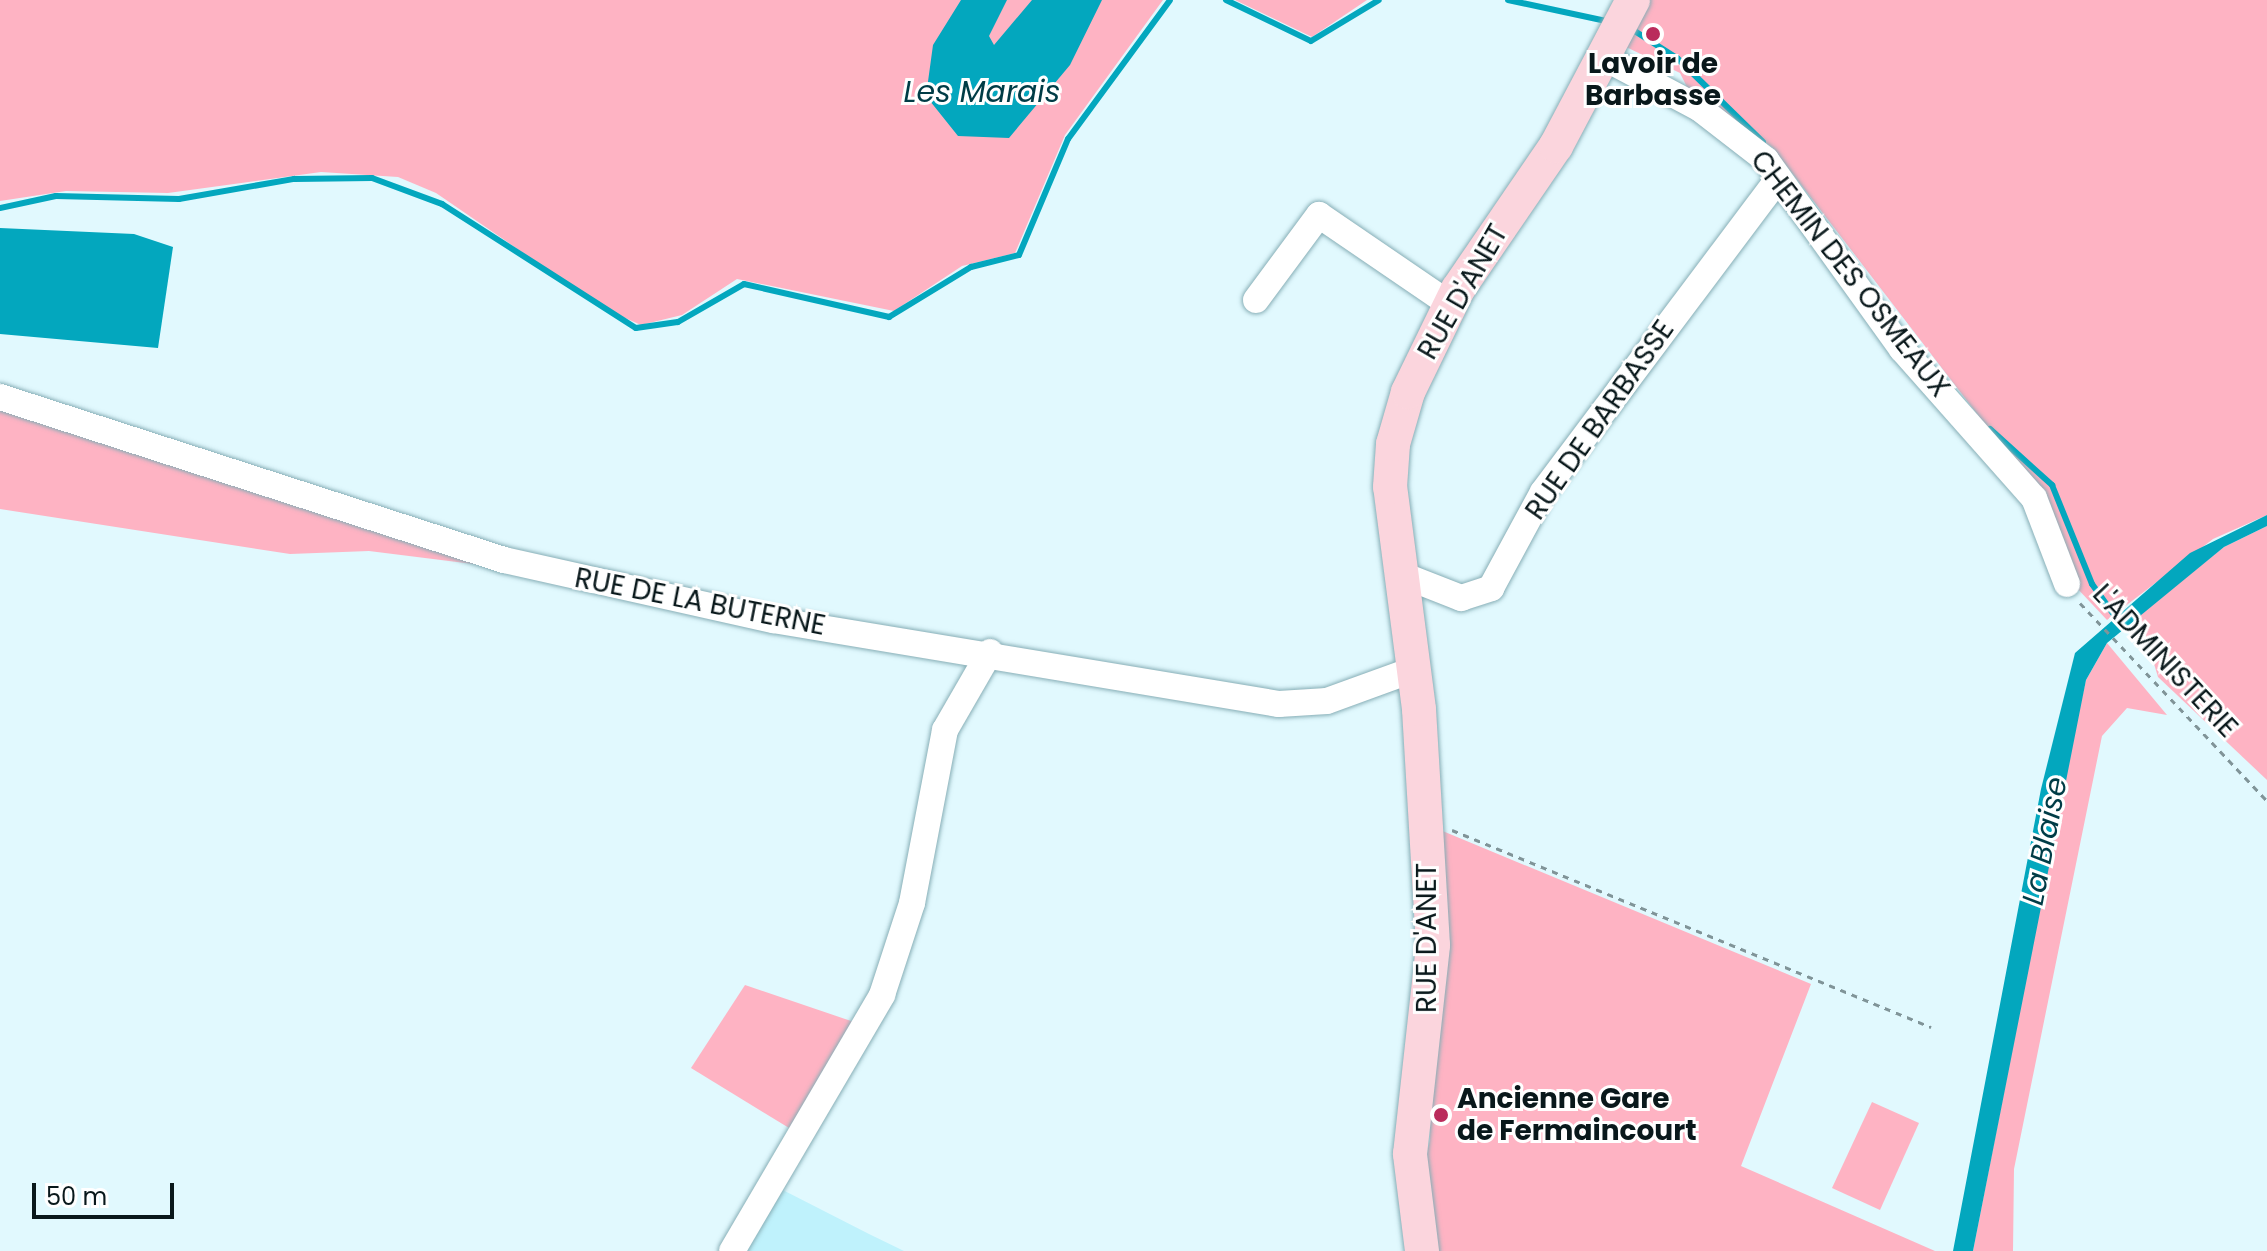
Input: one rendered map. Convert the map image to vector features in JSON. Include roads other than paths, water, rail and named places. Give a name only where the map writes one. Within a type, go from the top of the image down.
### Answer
[{"type":"main road","name":"RUE D'ANET","points":[[1422,1251],[1410,1154],[1433,945],[1426,820],[1400,574],[1393,444],[1408,392],[1451,305],[1551,154],[1618,28]]},
{"type":"main road","name":"RUE D'ANET","points":[[1410,672],[1420,1072]]},
{"type":"street","name":"CHEMIN DES OSMEAUX","points":[[1618,28],[1725,125],[1777,180],[1902,349],[2034,498],[2067,584]]},
{"type":"street","name":"RUE DE BARBASSE","points":[[1400,574],[1461,598],[1491,588],[1543,492],[1777,180]]},
{"type":"street","points":[[1256,300],[1319,215],[1451,305]]},
{"type":"street","name":"RUE DE LA BUTERNE","points":[[0,397],[538,569],[773,620],[990,652],[1279,704],[1327,701],[1410,672]]},
{"type":"street","points":[[732,1251],[862,1038],[893,971],[939,756],[990,652]]},
{"type":"water","name":"Les Marais","points":[[961,0],[1007,0],[989,36],[994,45],[1032,0],[1102,0],[1070,65],[1009,138],[958,136],[926,96],[933,45]]},
{"type":"water","points":[[0,228],[134,234],[173,247],[158,348],[0,334]]},
{"type":"water","name":"La Blaise","points":[[2267,515],[2267,526],[2224,547],[2107,643],[2086,680],[1973,1251],[1953,1251],[2041,789],[2075,653],[2190,553]]},
{"type":"waterway","points":[[0,208],[56,196],[179,199],[294,179],[372,178],[442,204],[636,328],[678,322],[744,284],[889,317],[971,267],[1019,255],[1068,139],[1170,0]]},
{"type":"waterway","points":[[1226,0],[1311,41],[1379,0]]},
{"type":"waterway","points":[[1508,0],[1611,22]]},
{"type":"waterway","points":[[1630,28],[1677,58],[1763,142]]},
{"type":"waterway","points":[[1990,429],[2052,485],[2092,584],[2117,619]]},
{"type":"place","name":"Lavoir de Barbasse","points":[[1653,34]]},
{"type":"place","name":"Ancienne Gare de Fermaincourt","points":[[1441,1115]]}]
